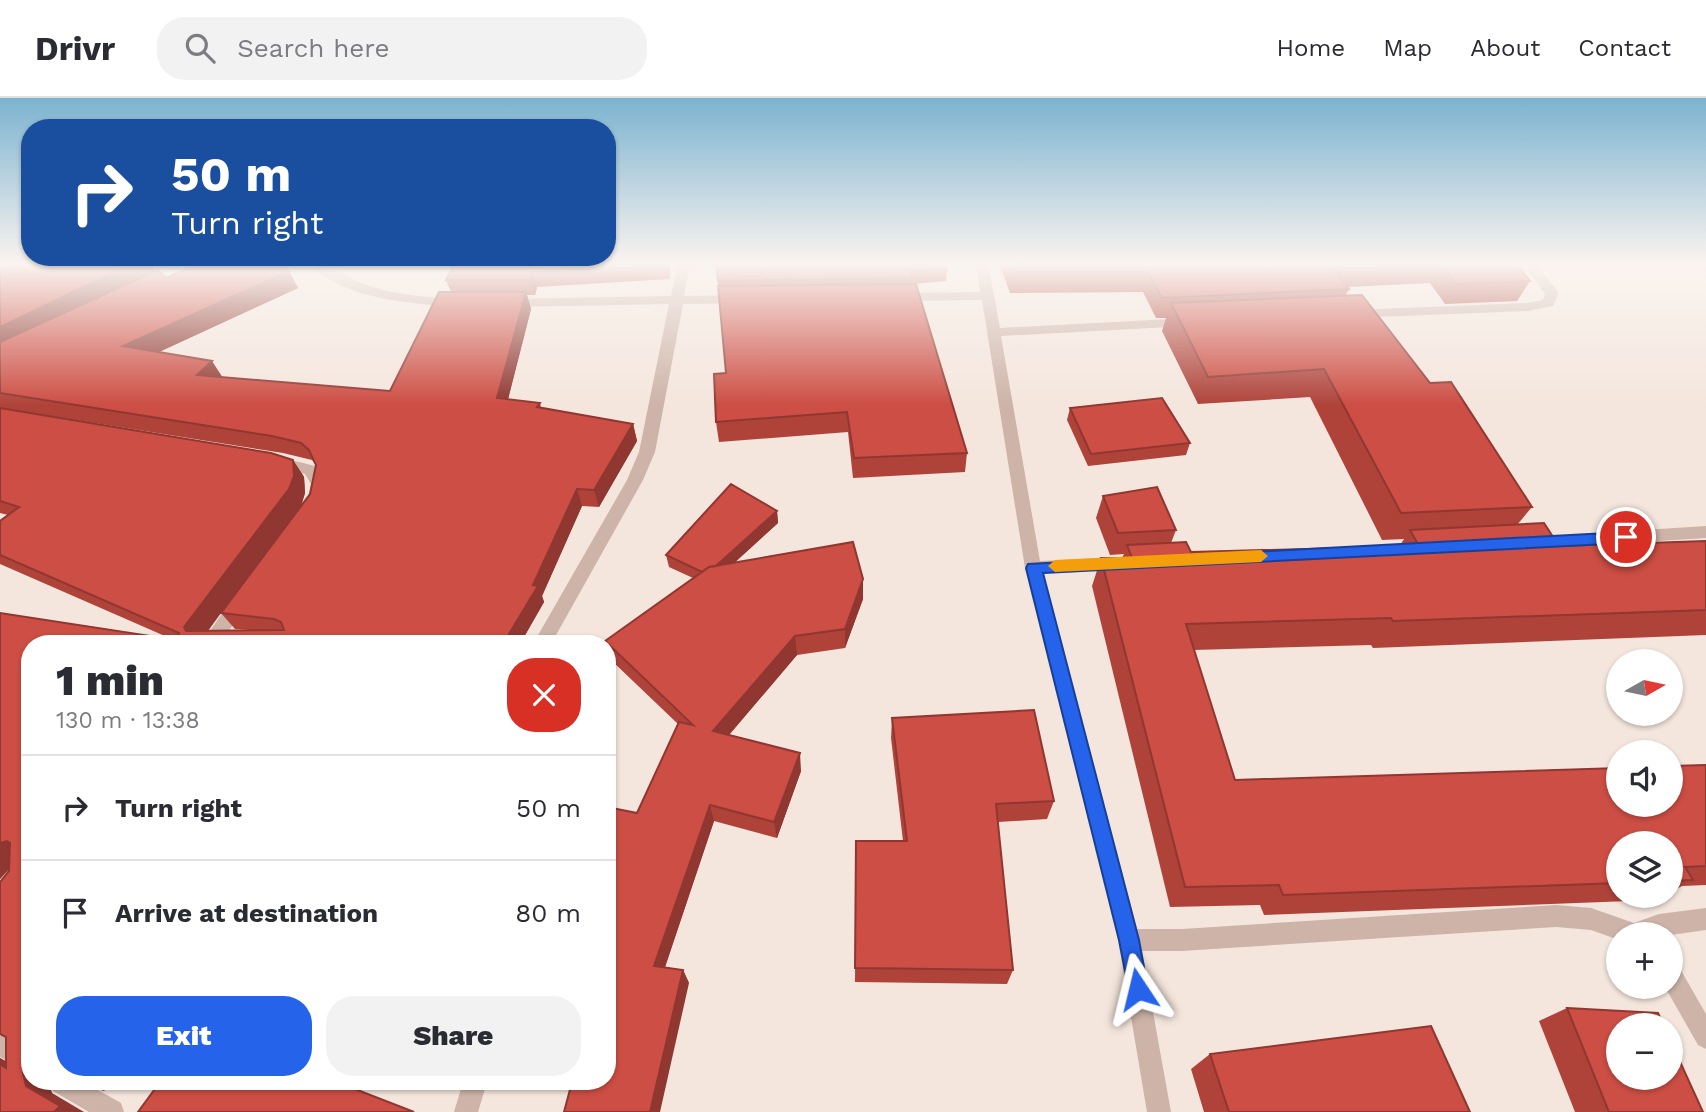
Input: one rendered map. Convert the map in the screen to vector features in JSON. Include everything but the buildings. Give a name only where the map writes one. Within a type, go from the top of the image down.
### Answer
[{"type":"street","points":[[547,635],[635,481],[647,452],[675,310]]},
{"type":"street","points":[[990,310],[1033,568],[1129,940],[1159,1112]]},
{"type":"street","points":[[1333,315],[1447,310]]},
{"type":"street","points":[[993,332],[1197,321]]},
{"type":"street","points":[[256,457],[310,470],[319,484],[310,509]]},
{"type":"street","points":[[1519,544],[1706,532]]},
{"type":"street","points":[[1033,568],[1136,562]]},
{"type":"street","points":[[216,635],[247,592]]},
{"type":"street","points":[[1129,940],[1182,940],[1556,916],[1591,919],[1606,924]]},
{"type":"street","points":[[1682,922],[1706,919]]},
{"type":"street","points":[[1683,996],[1706,1037]]},
{"type":"street","points":[[0,1044],[21,1057]]},
{"type":"street","points":[[75,1090],[112,1112]]},
{"type":"street","points":[[466,1112],[473,1090]]},
{"type":"slow traffic","points":[[1055,566],[1261,556]]},
{"type":"route","points":[[1138,989],[1129,940],[1033,568],[1626,537]]}]
